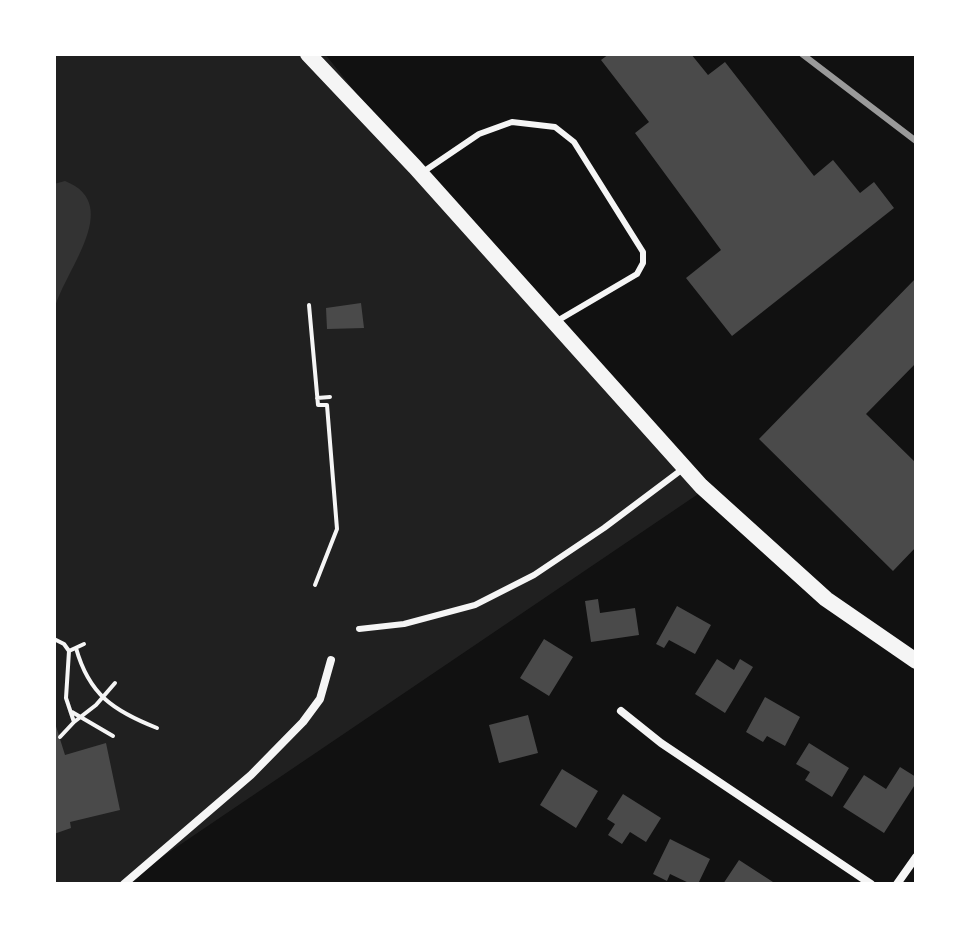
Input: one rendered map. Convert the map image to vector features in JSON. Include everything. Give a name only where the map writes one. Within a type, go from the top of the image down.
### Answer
[{"type":"main road","points":[[308,54],[684,468],[826,599],[916,661]]},
{"type":"street","points":[[124,884],[251,775],[303,722],[320,699],[331,660]]},
{"type":"street","points":[[621,711],[661,743],[871,884]]},
{"type":"street","points":[[897,884],[916,857]]},
{"type":"lane","points":[[420,174],[479,134],[512,122],[555,127],[574,142],[643,252],[643,263],[637,274],[628,281],[552,324]]},
{"type":"lane","points":[[359,629],[404,624],[475,605],[546,567],[684,468]]},
{"type":"path","points":[[309,305],[310,350],[318,405],[327,405],[337,499],[337,529],[315,585]]},
{"type":"path","points":[[317,398],[330,397]]},
{"type":"path","points":[[54,639],[69,651],[66,698],[74,722]]},
{"type":"path","points":[[69,651],[84,644]]},
{"type":"path","points":[[76,648],[86,675],[110,706],[157,728]]},
{"type":"path","points":[[60,737],[115,683]]},
{"type":"path","points":[[72,712],[113,736]]},
{"type":"shaded area","points":[[54,54],[325,54],[415,167],[707,488],[122,884],[54,884]]},
{"type":"shaded area","points":[[65,181],[82,192],[90,206],[90,223],[54,312],[54,184]]},
{"type":"building","points":[[609,54],[691,54],[708,75],[725,62],[814,176],[833,160],[860,193],[874,182],[894,208],[732,336],[686,278],[721,250],[635,133],[649,122],[601,60]]},
{"type":"building","points":[[916,278],[916,363],[866,414],[916,463],[916,547],[893,571],[759,439]]},
{"type":"building","points":[[361,303],[364,328],[327,329],[326,308]]},
{"type":"building","points":[[598,599],[600,613],[635,608],[639,635],[591,642],[585,601]]},
{"type":"building","points":[[677,606],[711,625],[695,654],[669,640],[664,648],[656,644]]},
{"type":"building","points":[[544,639],[573,657],[549,696],[520,678]]},
{"type":"building","points":[[717,659],[734,670],[740,659],[753,667],[725,713],[695,694]]},
{"type":"building","points":[[765,697],[800,717],[785,746],[767,736],[763,742],[746,732]]},
{"type":"building","points":[[528,715],[538,753],[499,763],[489,725]]},
{"type":"building","points":[[54,720],[65,755],[106,743],[120,810],[70,822],[71,828],[54,834]]},
{"type":"building","points":[[809,743],[849,768],[832,797],[805,780],[810,772],[796,764]]},
{"type":"building","points":[[900,767],[916,777],[916,783],[884,833],[843,807],[864,775],[886,789]]},
{"type":"building","points":[[562,769],[598,791],[576,828],[540,805]]},
{"type":"building","points":[[623,794],[661,818],[646,842],[630,832],[622,844],[608,835],[615,824],[607,819]]},
{"type":"building","points":[[670,839],[710,859],[698,884],[670,874],[667,881],[653,874]]},
{"type":"building","points":[[739,860],[773,882],[772,884],[723,884]]},
{"type":"railway","points":[[802,54],[916,141]]}]
